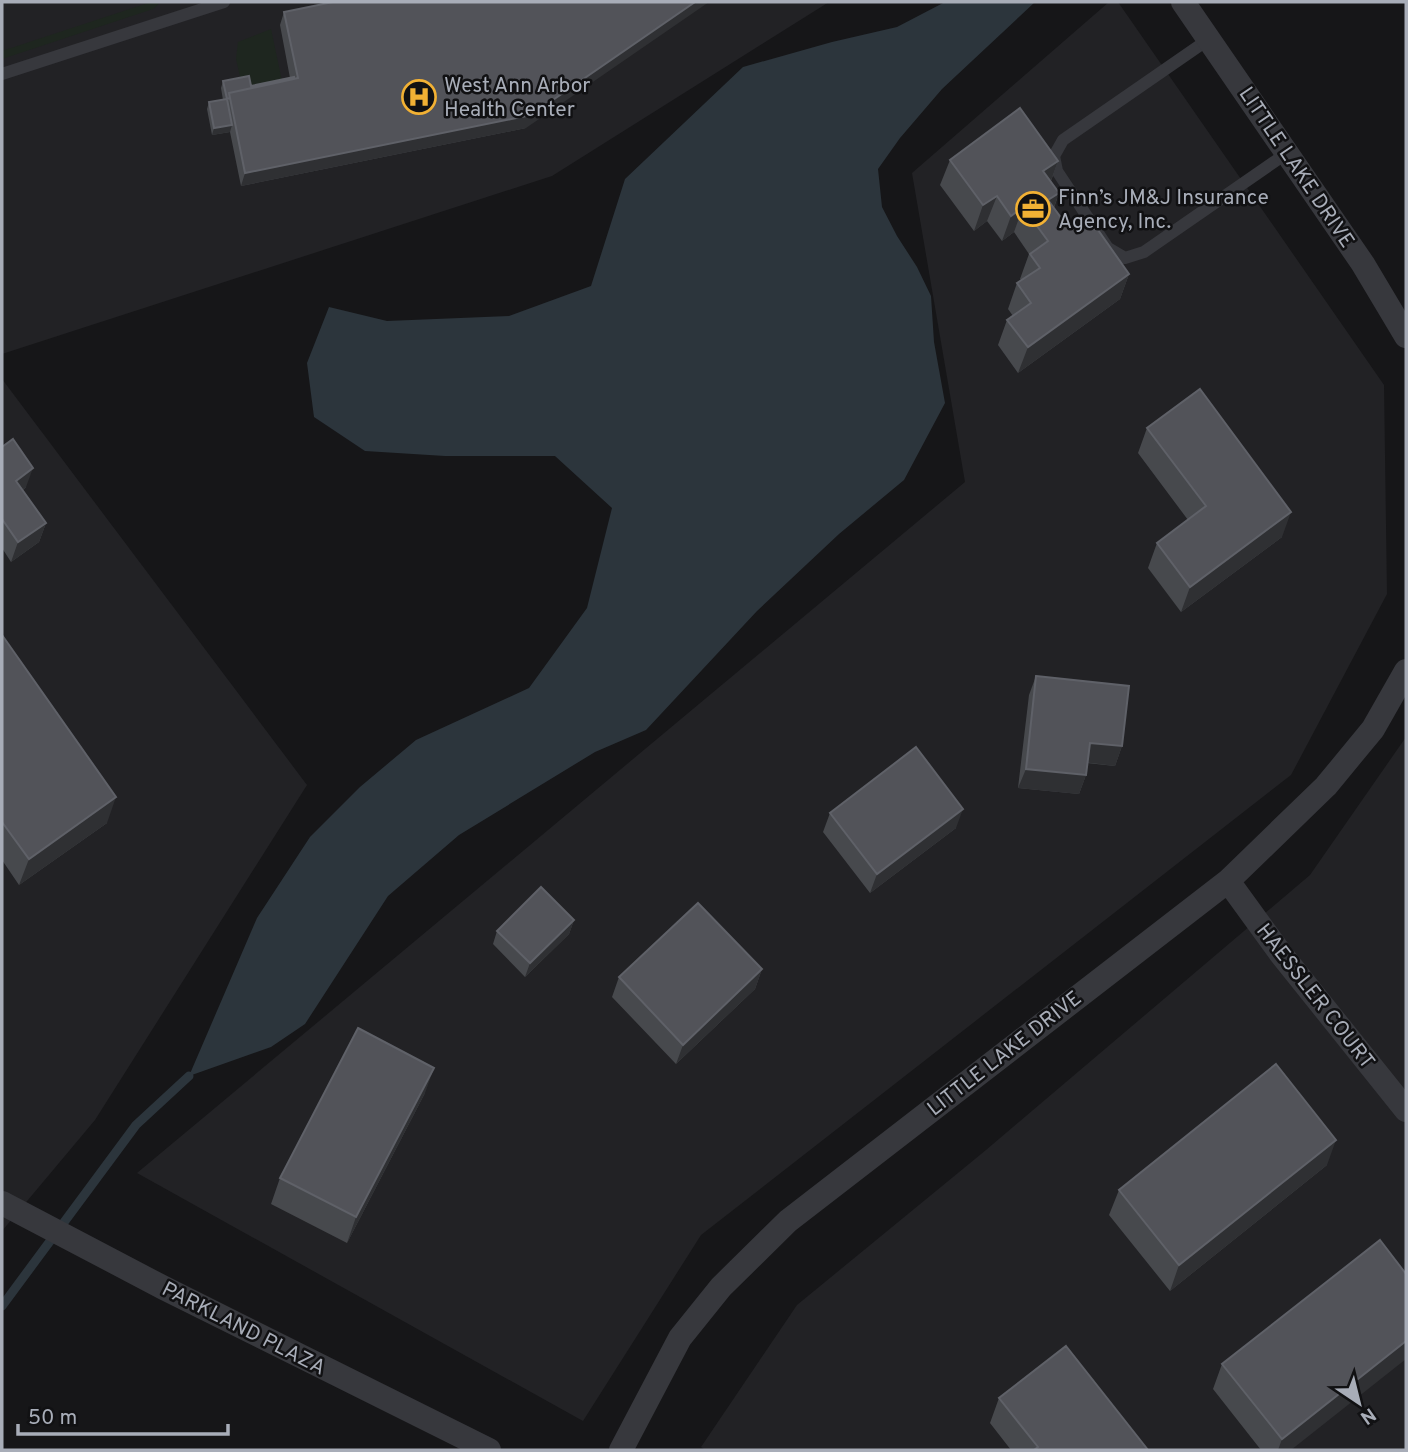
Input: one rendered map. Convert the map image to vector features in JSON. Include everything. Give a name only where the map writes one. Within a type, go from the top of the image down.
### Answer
[{"type":"street","name":"LITTLE LAKE DRIVE","points":[[1182,2],[1363,264],[1406,336]]},
{"type":"street","name":"LITTLE LAKE DRIVE","points":[[621,1450],[680,1338],[721,1287],[788,1221],[1228,881],[1326,786],[1373,729],[1406,671]]},
{"type":"street","name":"HAESSLER COURT","points":[[1228,881],[1281,954],[1406,1110]]},
{"type":"street","name":"PARKLAND PLAZA","points":[[2,1203],[489,1450]]},
{"type":"lane","points":[[2,74],[224,2]]},
{"type":"lane","points":[[1209,39],[1063,140],[1054,156],[1057,171],[1108,248],[1125,258],[1144,252],[1287,153]]},
{"type":"shaded area","points":[[2,2],[829,2],[552,176],[2,354]]},
{"type":"shaded area","points":[[151,2],[161,2],[153,9],[2,59],[2,51]]},
{"type":"shaded area","points":[[945,2],[1035,2],[942,89],[900,138],[878,169],[882,207],[931,296],[934,342],[945,403],[904,480],[839,534],[757,611],[646,730],[595,752],[459,835],[388,896],[305,1024],[271,1047],[189,1076],[257,918],[310,837],[360,787],[416,740],[529,688],[587,608],[612,508],[555,456],[445,456],[365,451],[314,417],[307,363],[329,307],[387,321],[509,316],[591,286],[625,179],[743,67],[897,27]]},
{"type":"shaded area","points":[[1109,2],[1118,2],[1384,385],[1387,594],[1291,775],[701,1235],[583,1421],[137,1173],[965,482],[912,173]]},
{"type":"shaded area","points":[[271,29],[283,86],[244,94],[236,59],[238,42]]},
{"type":"shaded area","points":[[2,379],[307,785],[95,1120],[2,1231]]},
{"type":"shaded area","points":[[1406,737],[1406,1450],[705,1450],[701,1447],[797,1305],[986,1150],[1310,875]]},
{"type":"building","name":"West Ann Arbor Health Center","points":[[333,2],[695,2],[531,115],[245,173],[229,93],[298,78],[284,12]]},
{"type":"building","points":[[249,76],[251,86],[294,77],[229,93],[230,98],[227,99],[223,81]]},
{"type":"building","points":[[227,99],[232,125],[214,128],[209,102]]},
{"type":"building","points":[[1020,108],[1058,161],[1043,171],[1059,193],[1048,200],[1065,223],[1098,230],[1129,274],[1028,347],[1007,320],[1031,303],[1017,283],[1040,268],[1030,254],[1048,241],[1023,207],[1011,216],[997,196],[983,205],[950,160]]},
{"type":"building","points":[[1200,389],[1291,512],[1190,587],[1157,543],[1206,506],[1147,428]]},
{"type":"building","points":[[13,439],[33,468],[16,481],[46,523],[18,542],[2,519],[2,447]]},
{"type":"building","points":[[2,635],[116,797],[29,859],[2,822]]},
{"type":"building","points":[[1036,676],[1129,686],[1122,746],[1090,743],[1086,775],[1026,769]]},
{"type":"building","points":[[916,747],[963,809],[877,874],[830,813]]},
{"type":"building","points":[[541,887],[574,920],[530,963],[497,931]]},
{"type":"building","points":[[698,903],[762,969],[683,1045],[619,977]]},
{"type":"building","points":[[358,1028],[434,1068],[356,1217],[280,1178]]},
{"type":"building","points":[[1276,1064],[1336,1140],[1179,1265],[1119,1190]]},
{"type":"building","points":[[1380,1240],[1406,1274],[1406,1341],[1282,1439],[1222,1364]]},
{"type":"building","points":[[1066,1346],[1148,1450],[1034,1450],[1038,1447],[999,1398]]},
{"type":"waterway","points":[[2,1306],[136,1125],[189,1076]]},
{"type":"place","name":"West Ann Arbor Health Center","points":[[419,97]]},
{"type":"place","name":"Finn’s JM&J Insurance Agency, Inc.","points":[[1033,209]]}]
